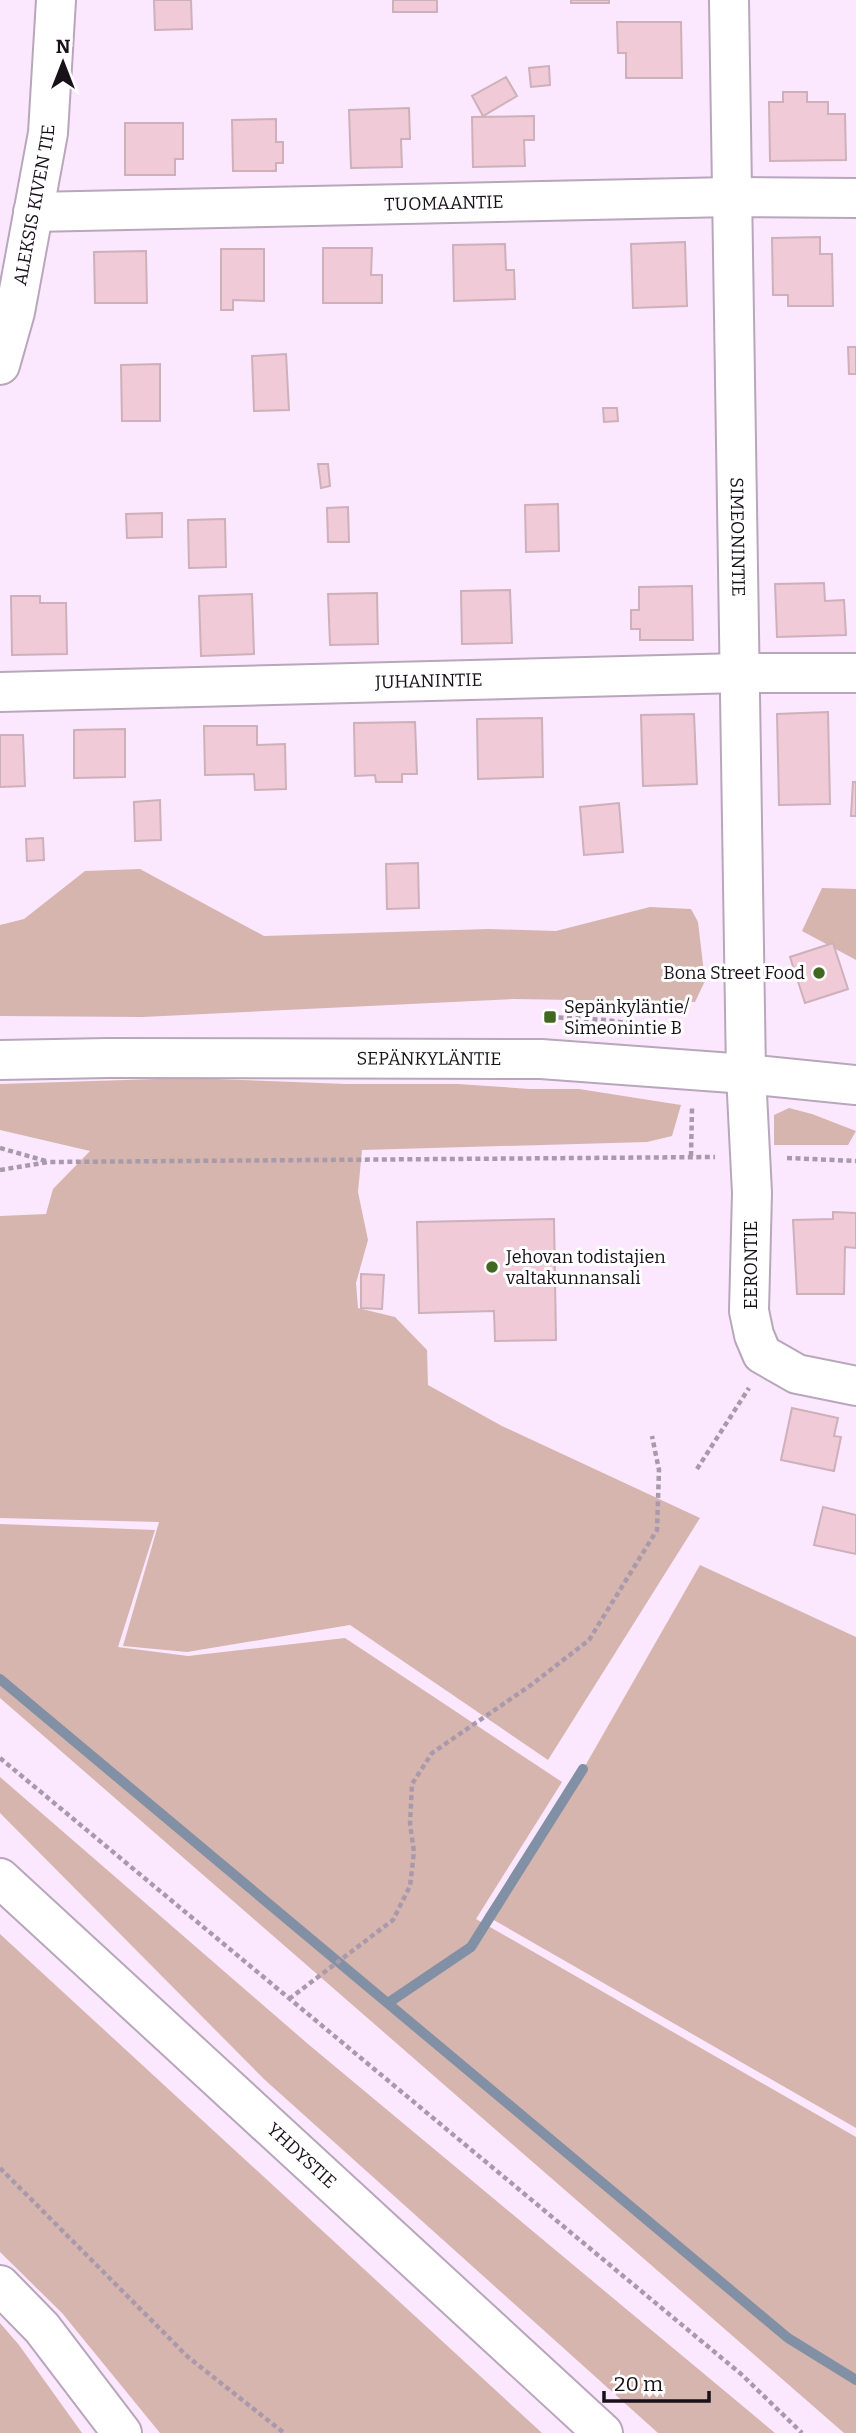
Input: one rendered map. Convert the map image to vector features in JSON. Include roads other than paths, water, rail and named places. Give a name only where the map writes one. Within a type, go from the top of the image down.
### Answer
[{"type":"main road","name":"ALEKSIS KIVEN TIE","points":[[0,365],[15,312],[48,133],[56,0]]},
{"type":"main road","name":"SIMEONINTIE","points":[[729,0],[746,1074]]},
{"type":"main road","name":"TUOMAANTIE","points":[[33,212],[731,197],[856,198]]},
{"type":"main road","name":"JUHANINTIE","points":[[0,692],[740,673],[856,673]]},
{"type":"main road","name":"SEPÄNKYLÄNTIE","points":[[0,1060],[541,1059],[856,1085]]},
{"type":"main road","name":"EERONTIE","points":[[746,1074],[751,1157],[749,1311],[754,1335],[762,1354],[797,1374],[856,1386]]},
{"type":"main road","name":"YHDYSTIE","points":[[0,1878],[603,2433]]},
{"type":"main road","points":[[0,2285],[42,2328],[122,2433]]},
{"type":"waterway","points":[[0,1679],[788,2338],[856,2380]]},
{"type":"waterway","points":[[388,2003],[471,1947],[583,1769]]},
{"type":"place","name":"Bona Street Food","points":[[819,973]]},
{"type":"place","name":"Sepänkyläntie/ Simeonintie B","points":[[550,1017]]},
{"type":"place","name":"Jehovan todistajien valtakunnansali","points":[[492,1267]]}]
